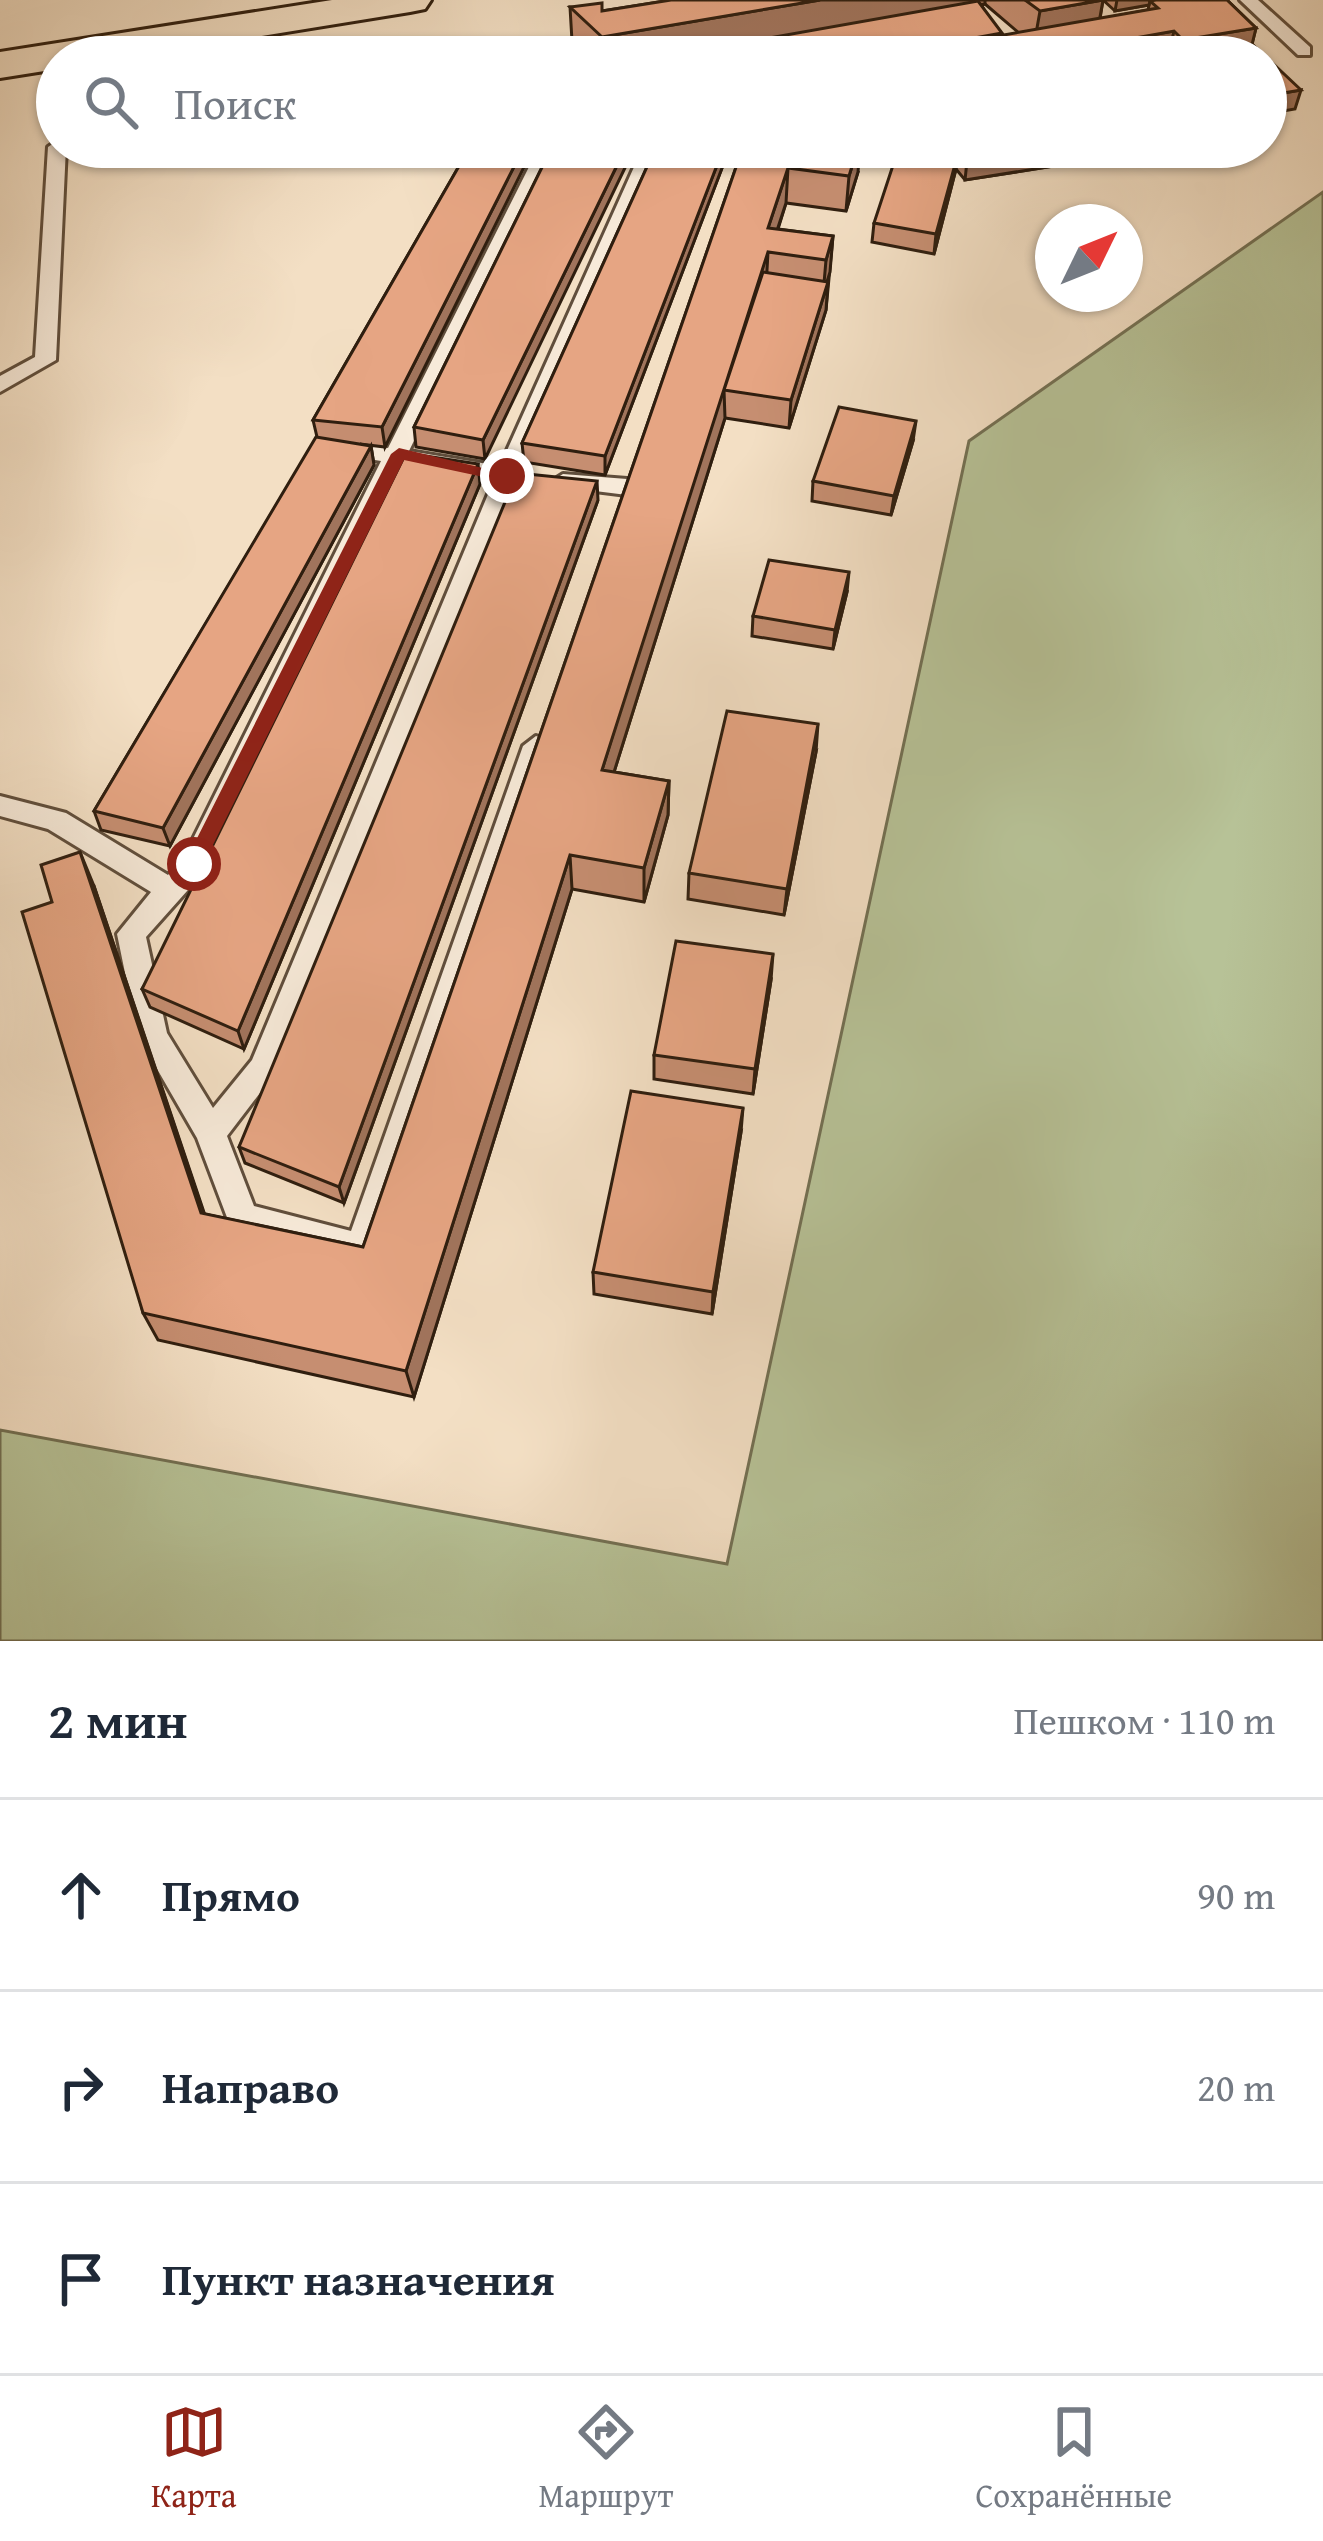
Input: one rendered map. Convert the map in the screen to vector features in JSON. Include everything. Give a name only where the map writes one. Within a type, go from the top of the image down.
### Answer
[{"type":"highway","points":[[0,32],[207,0]]},
{"type":"highway","points":[[183,36],[410,0]]},
{"type":"highway","points":[[0,65],[36,59]]},
{"type":"lane","points":[[1248,0],[1304,51]]},
{"type":"lane","points":[[0,385],[45,360],[56,168]]},
{"type":"lane","points":[[538,168],[194,864],[131,934],[153,1036],[211,1133],[242,1219],[361,1249],[548,711]]},
{"type":"lane","points":[[211,1133],[264,1069],[507,476],[643,168]]},
{"type":"lane","points":[[322,445],[399,454],[507,476],[626,486]]},
{"type":"lane","points":[[0,806],[56,820],[170,890]]},
{"type":"green space","points":[[1323,192],[1323,1641],[0,1641],[0,1430],[727,1564],[969,441]]},
{"type":"building","points":[[671,0],[820,0],[608,36],[601,36],[570,7],[602,3],[602,11]]},
{"type":"building","points":[[1025,0],[1103,0],[1040,11]]},
{"type":"building","points":[[1227,0],[1256,28],[1207,36],[1179,36],[1174,31],[1146,36],[998,36],[1158,8],[1150,1]]},
{"type":"building","points":[[978,1],[1002,33],[986,36],[780,36]]},
{"type":"building","points":[[1287,77],[1301,90],[1287,92]]},
{"type":"building","points":[[458,168],[513,168],[382,427],[313,420]]},
{"type":"building","points":[[542,168],[616,168],[483,440],[414,427]]},
{"type":"building","points":[[646,168],[716,168],[605,456],[522,443]]},
{"type":"building","points":[[736,168],[788,168],[768,228],[833,236],[826,260],[768,252],[602,770],[669,781],[644,868],[570,855],[406,1371],[143,1313],[22,912],[52,902],[41,865],[80,852],[201,1213],[363,1247]]},
{"type":"building","points":[[788,168],[851,168],[849,176]]},
{"type":"building","points":[[892,168],[954,168],[936,234],[874,223]]},
{"type":"building","points":[[763,272],[828,282],[791,400],[724,390]]},
{"type":"building","points":[[839,407],[916,421],[894,496],[813,481]]},
{"type":"building","points":[[316,437],[371,446],[163,828],[94,811]]},
{"type":"building","points":[[406,453],[478,464],[238,1031],[142,989]]},
{"type":"building","points":[[517,473],[597,481],[339,1187],[239,1147]]},
{"type":"building","points":[[769,560],[849,572],[835,630],[753,616]]},
{"type":"building","points":[[727,711],[818,724],[787,889],[689,873]]},
{"type":"building","points":[[676,941],[773,954],[755,1069],[654,1055]]},
{"type":"building","points":[[631,1091],[743,1108],[713,1292],[593,1272]]},
{"type":"route","points":[[194,864],[399,454],[507,476]]}]
